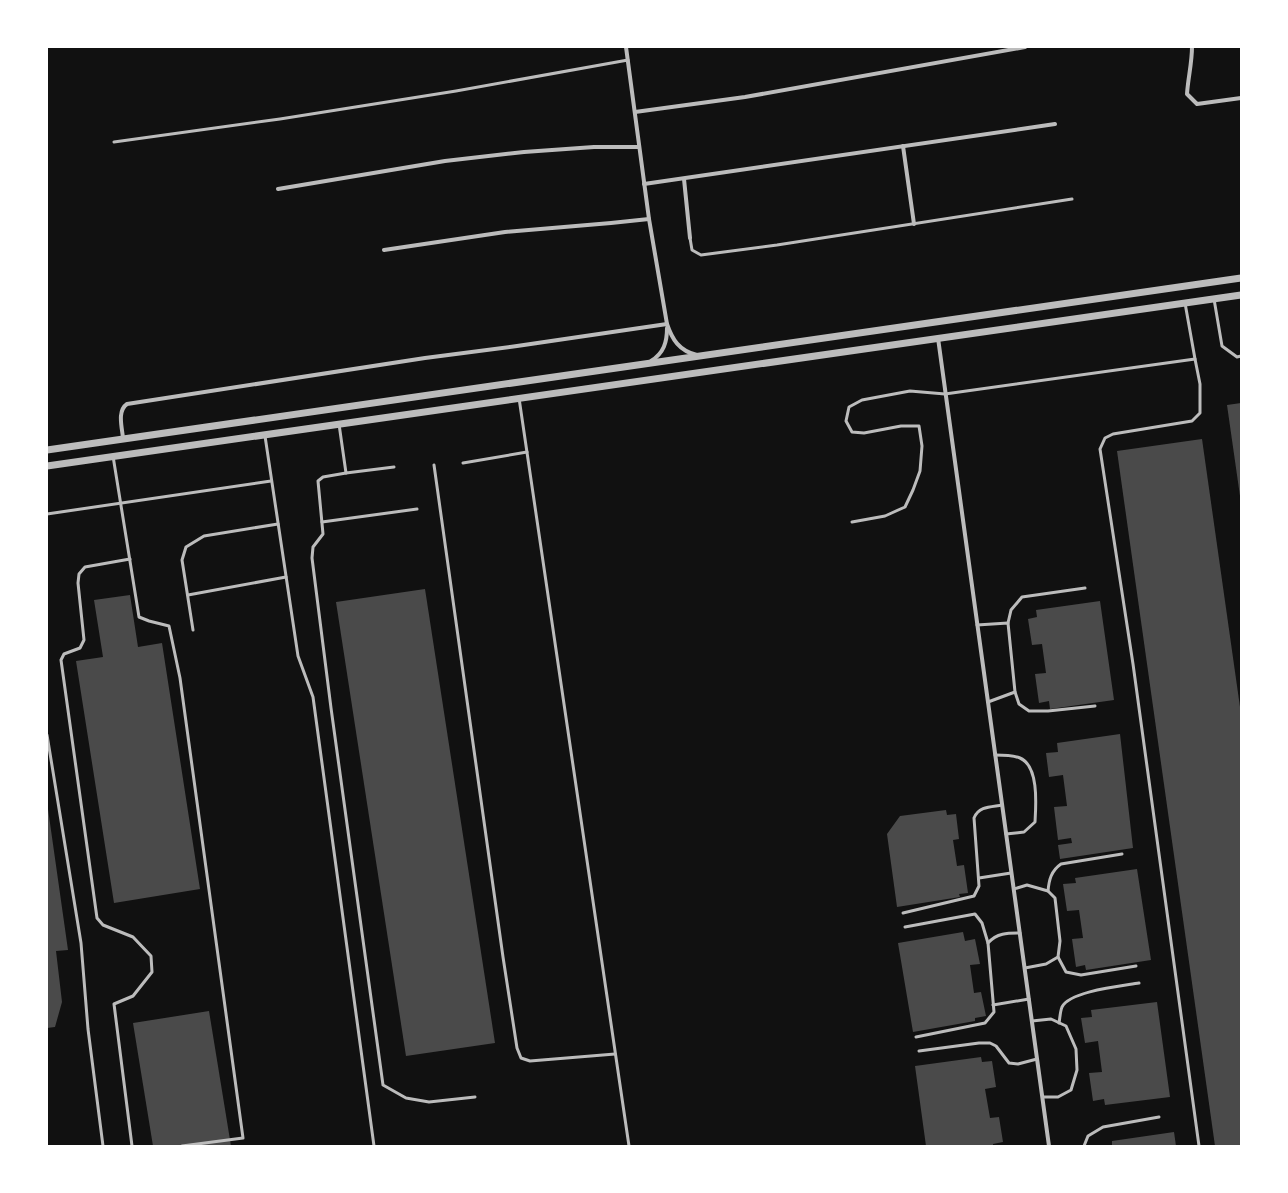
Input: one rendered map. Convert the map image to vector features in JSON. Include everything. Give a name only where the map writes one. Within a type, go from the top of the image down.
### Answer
[{"type":"street","points":[[626,47],[649,219],[667,324],[667,337],[664,349],[656,358],[646,364]]},
{"type":"street","points":[[635,112],[745,96],[1025,47]]},
{"type":"street","points":[[1192,47],[1187,94],[1197,104],[1241,98]]},
{"type":"street","points":[[644,184],[1055,124]]},
{"type":"street","points":[[278,189],[353,178],[445,161],[524,152],[594,147],[639,146]]},
{"type":"street","points":[[903,146],[914,224]]},
{"type":"street","points":[[684,179],[690,238]]},
{"type":"street","points":[[384,250],[505,232],[649,219]]},
{"type":"street","points":[[47,450],[1241,278]]},
{"type":"street","points":[[47,466],[1241,295]]},
{"type":"street","points":[[667,324],[672,337],[679,347],[690,353],[702,356]]},
{"type":"street","points":[[123,438],[121,418],[122,410],[127,404],[425,358],[667,324]]},
{"type":"street","points":[[938,338],[1049,1146]]},
{"type":"lane","points":[[114,142],[280,119],[464,90],[628,60]]},
{"type":"lane","points":[[690,238],[692,250],[701,256],[1072,199]]},
{"type":"lane","points":[[1214,299],[1222,346],[1237,357],[1241,356]]},
{"type":"lane","points":[[1185,303],[1200,384],[1200,413],[1192,421],[1113,434],[1105,438],[1100,449],[1133,664],[1200,1146]]},
{"type":"lane","points":[[852,522],[885,516],[905,507],[920,471],[922,446],[919,426],[901,426],[864,433],[852,432],[846,421],[849,407],[862,400],[910,391],[945,394],[1195,359]]},
{"type":"lane","points":[[519,398],[629,1146]]},
{"type":"lane","points":[[339,424],[346,473]]},
{"type":"lane","points":[[264,434],[298,656],[313,697],[374,1146]]},
{"type":"lane","points":[[463,463],[527,452]]},
{"type":"lane","points":[[113,456],[139,617],[170,626],[180,678],[243,1138],[182,1146]]},
{"type":"lane","points":[[434,465],[503,957],[521,1058],[530,1061],[615,1054]]},
{"type":"lane","points":[[394,467],[323,477],[318,482],[322,537],[313,548],[312,558],[331,708],[383,1085],[406,1098],[429,1102],[475,1097]]},
{"type":"lane","points":[[47,514],[271,480]]},
{"type":"lane","points":[[322,522],[416,509]]},
{"type":"lane","points":[[193,630],[182,560],[186,547],[204,536],[278,524]]},
{"type":"lane","points":[[130,558],[85,567],[79,574],[78,583],[84,640],[80,648],[64,654],[61,660],[97,918],[103,925],[133,937],[151,956],[152,972],[133,996],[114,1004],[132,1146]]},
{"type":"lane","points":[[188,596],[286,577]]},
{"type":"lane","points":[[1085,588],[1022,597],[1012,610],[1008,623],[1015,692],[1019,704],[1029,711],[1048,711],[1095,706]]},
{"type":"lane","points":[[977,625],[1008,623]]},
{"type":"lane","points":[[988,702],[1015,692]]},
{"type":"lane","points":[[47,735],[81,943],[88,1029],[104,1146]]},
{"type":"lane","points":[[995,755],[1021,758],[1028,765],[1035,781],[1035,822],[1024,832],[1006,834]]},
{"type":"lane","points":[[903,913],[974,896],[979,886],[979,878],[974,818],[982,808],[1002,805]]},
{"type":"lane","points":[[1048,891],[1050,878],[1057,866],[1061,864],[1122,854]]},
{"type":"lane","points":[[979,878],[1011,873]]},
{"type":"lane","points":[[1014,889],[1027,885],[1048,891],[1054,898],[1060,941],[1058,957],[1066,972],[1081,975],[1136,966]]},
{"type":"lane","points":[[905,927],[975,914],[982,923],[988,943],[994,1012],[985,1023],[916,1037]]},
{"type":"lane","points":[[988,943],[994,936],[1007,933],[1020,933]]},
{"type":"lane","points":[[1025,968],[1046,964],[1058,957]]},
{"type":"lane","points":[[1059,1023],[1062,1006],[1074,997],[1095,990],[1139,983]]},
{"type":"lane","points":[[993,1005],[1029,999]]},
{"type":"lane","points":[[1032,1021],[1050,1019],[1066,1026],[1076,1049],[1077,1070],[1071,1090],[1058,1097],[1043,1097]]},
{"type":"lane","points":[[919,1051],[990,1043],[996,1046],[1009,1063],[1018,1064],[1037,1060]]},
{"type":"lane","points":[[1084,1146],[1088,1136],[1103,1127],[1160,1117]]},
{"type":"building","points":[[1241,403],[1241,496],[1240,496],[1227,405]]},
{"type":"building","points":[[1202,439],[1241,714],[1241,1146],[1215,1146],[1117,451]]},
{"type":"building","points":[[425,589],[495,1043],[406,1056],[336,602]]},
{"type":"building","points":[[130,595],[138,647],[162,643],[200,889],[114,903],[76,661],[103,657],[94,600]]},
{"type":"building","points":[[1100,601],[1114,700],[1050,709],[1049,701],[1039,703],[1035,674],[1046,673],[1042,644],[1032,645],[1028,619],[1037,617],[1036,610]]},
{"type":"building","points":[[1120,734],[1133,848],[1060,859],[1058,845],[1072,843],[1071,838],[1058,840],[1054,807],[1067,806],[1063,775],[1049,777],[1046,753],[1058,752],[1057,743]]},
{"type":"building","points":[[47,802],[68,950],[56,951],[62,1002],[55,1027],[47,1028]]},
{"type":"building","points":[[946,810],[947,815],[956,814],[959,839],[953,840],[957,866],[964,865],[968,893],[959,894],[960,897],[897,907],[887,834],[900,816]]},
{"type":"building","points":[[1137,869],[1151,960],[1086,970],[1085,965],[1076,967],[1072,939],[1083,938],[1079,910],[1067,911],[1063,884],[1076,883],[1075,878]]},
{"type":"building","points":[[963,932],[965,941],[975,939],[980,964],[970,965],[974,993],[981,992],[986,1016],[975,1018],[975,1021],[913,1032],[898,943]]},
{"type":"building","points":[[1157,1002],[1170,1097],[1105,1105],[1104,1099],[1093,1101],[1089,1073],[1102,1072],[1098,1041],[1085,1043],[1081,1018],[1092,1017],[1091,1010]]},
{"type":"building","points":[[209,1011],[231,1146],[153,1146],[133,1023]]},
{"type":"building","points":[[981,1057],[982,1062],[992,1061],[996,1087],[985,1089],[990,1118],[999,1117],[1003,1142],[993,1144],[993,1146],[926,1146],[915,1066]]},
{"type":"building","points":[[1174,1132],[1176,1146],[1112,1146],[1112,1141]]}]
